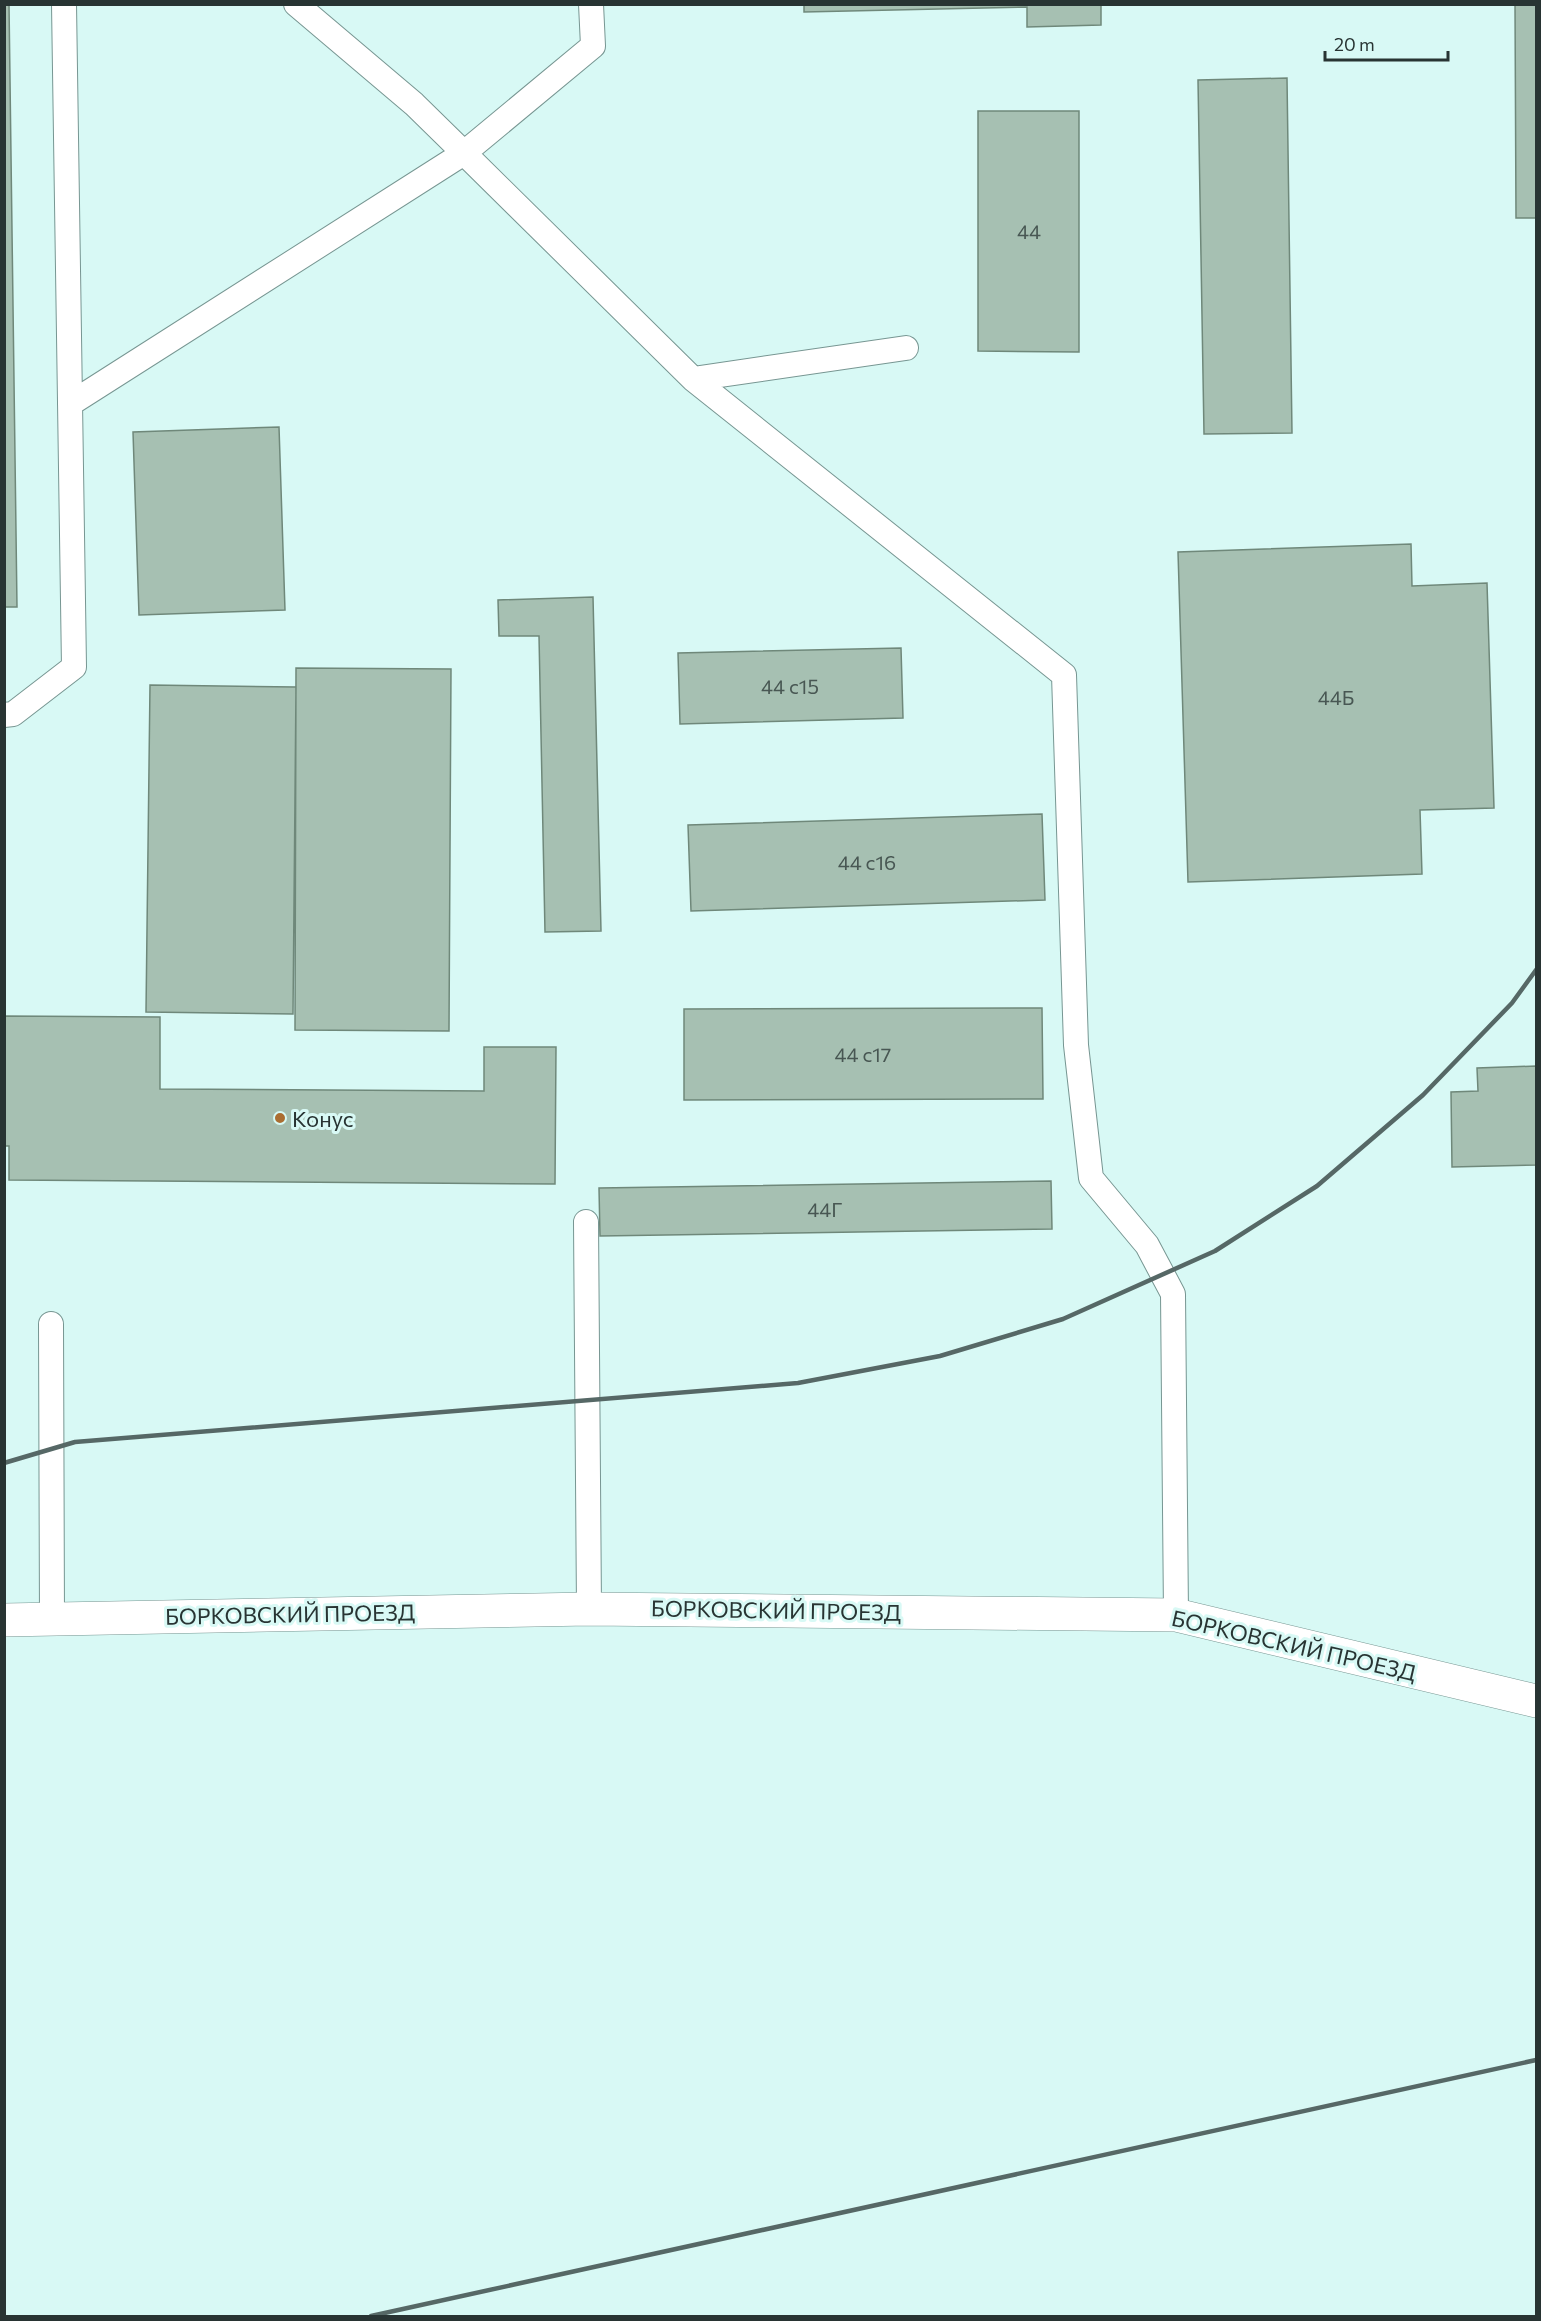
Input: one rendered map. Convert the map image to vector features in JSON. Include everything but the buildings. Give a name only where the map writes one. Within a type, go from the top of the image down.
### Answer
[{"type":"street","name":"БОРКОВСКИЙ ПРОЕЗД","points":[[4,1620],[589,1609],[1176,1615],[1536,1701]]},
{"type":"lane","points":[[4,715],[13,714],[74,667],[64,4]]},
{"type":"lane","points":[[296,4],[414,104],[693,379],[1064,675],[1076,1045],[1091,1178],[1147,1245],[1173,1294],[1176,1615]]},
{"type":"lane","points":[[70,404],[464,153],[593,46],[591,4]]},
{"type":"lane","points":[[693,379],[906,348]]},
{"type":"lane","points":[[586,1221],[589,1609]]},
{"type":"lane","points":[[51,1324],[52,1619]]},
{"type":"railway","points":[[4,1463],[75,1442],[798,1383],[940,1356],[1063,1319],[1215,1251],[1317,1186],[1423,1095],[1512,1003],[1536,970]]},
{"type":"railway","points":[[371,2316],[1536,2060]]},
{"type":"place","name":"Конус","points":[[280,1118]]}]
